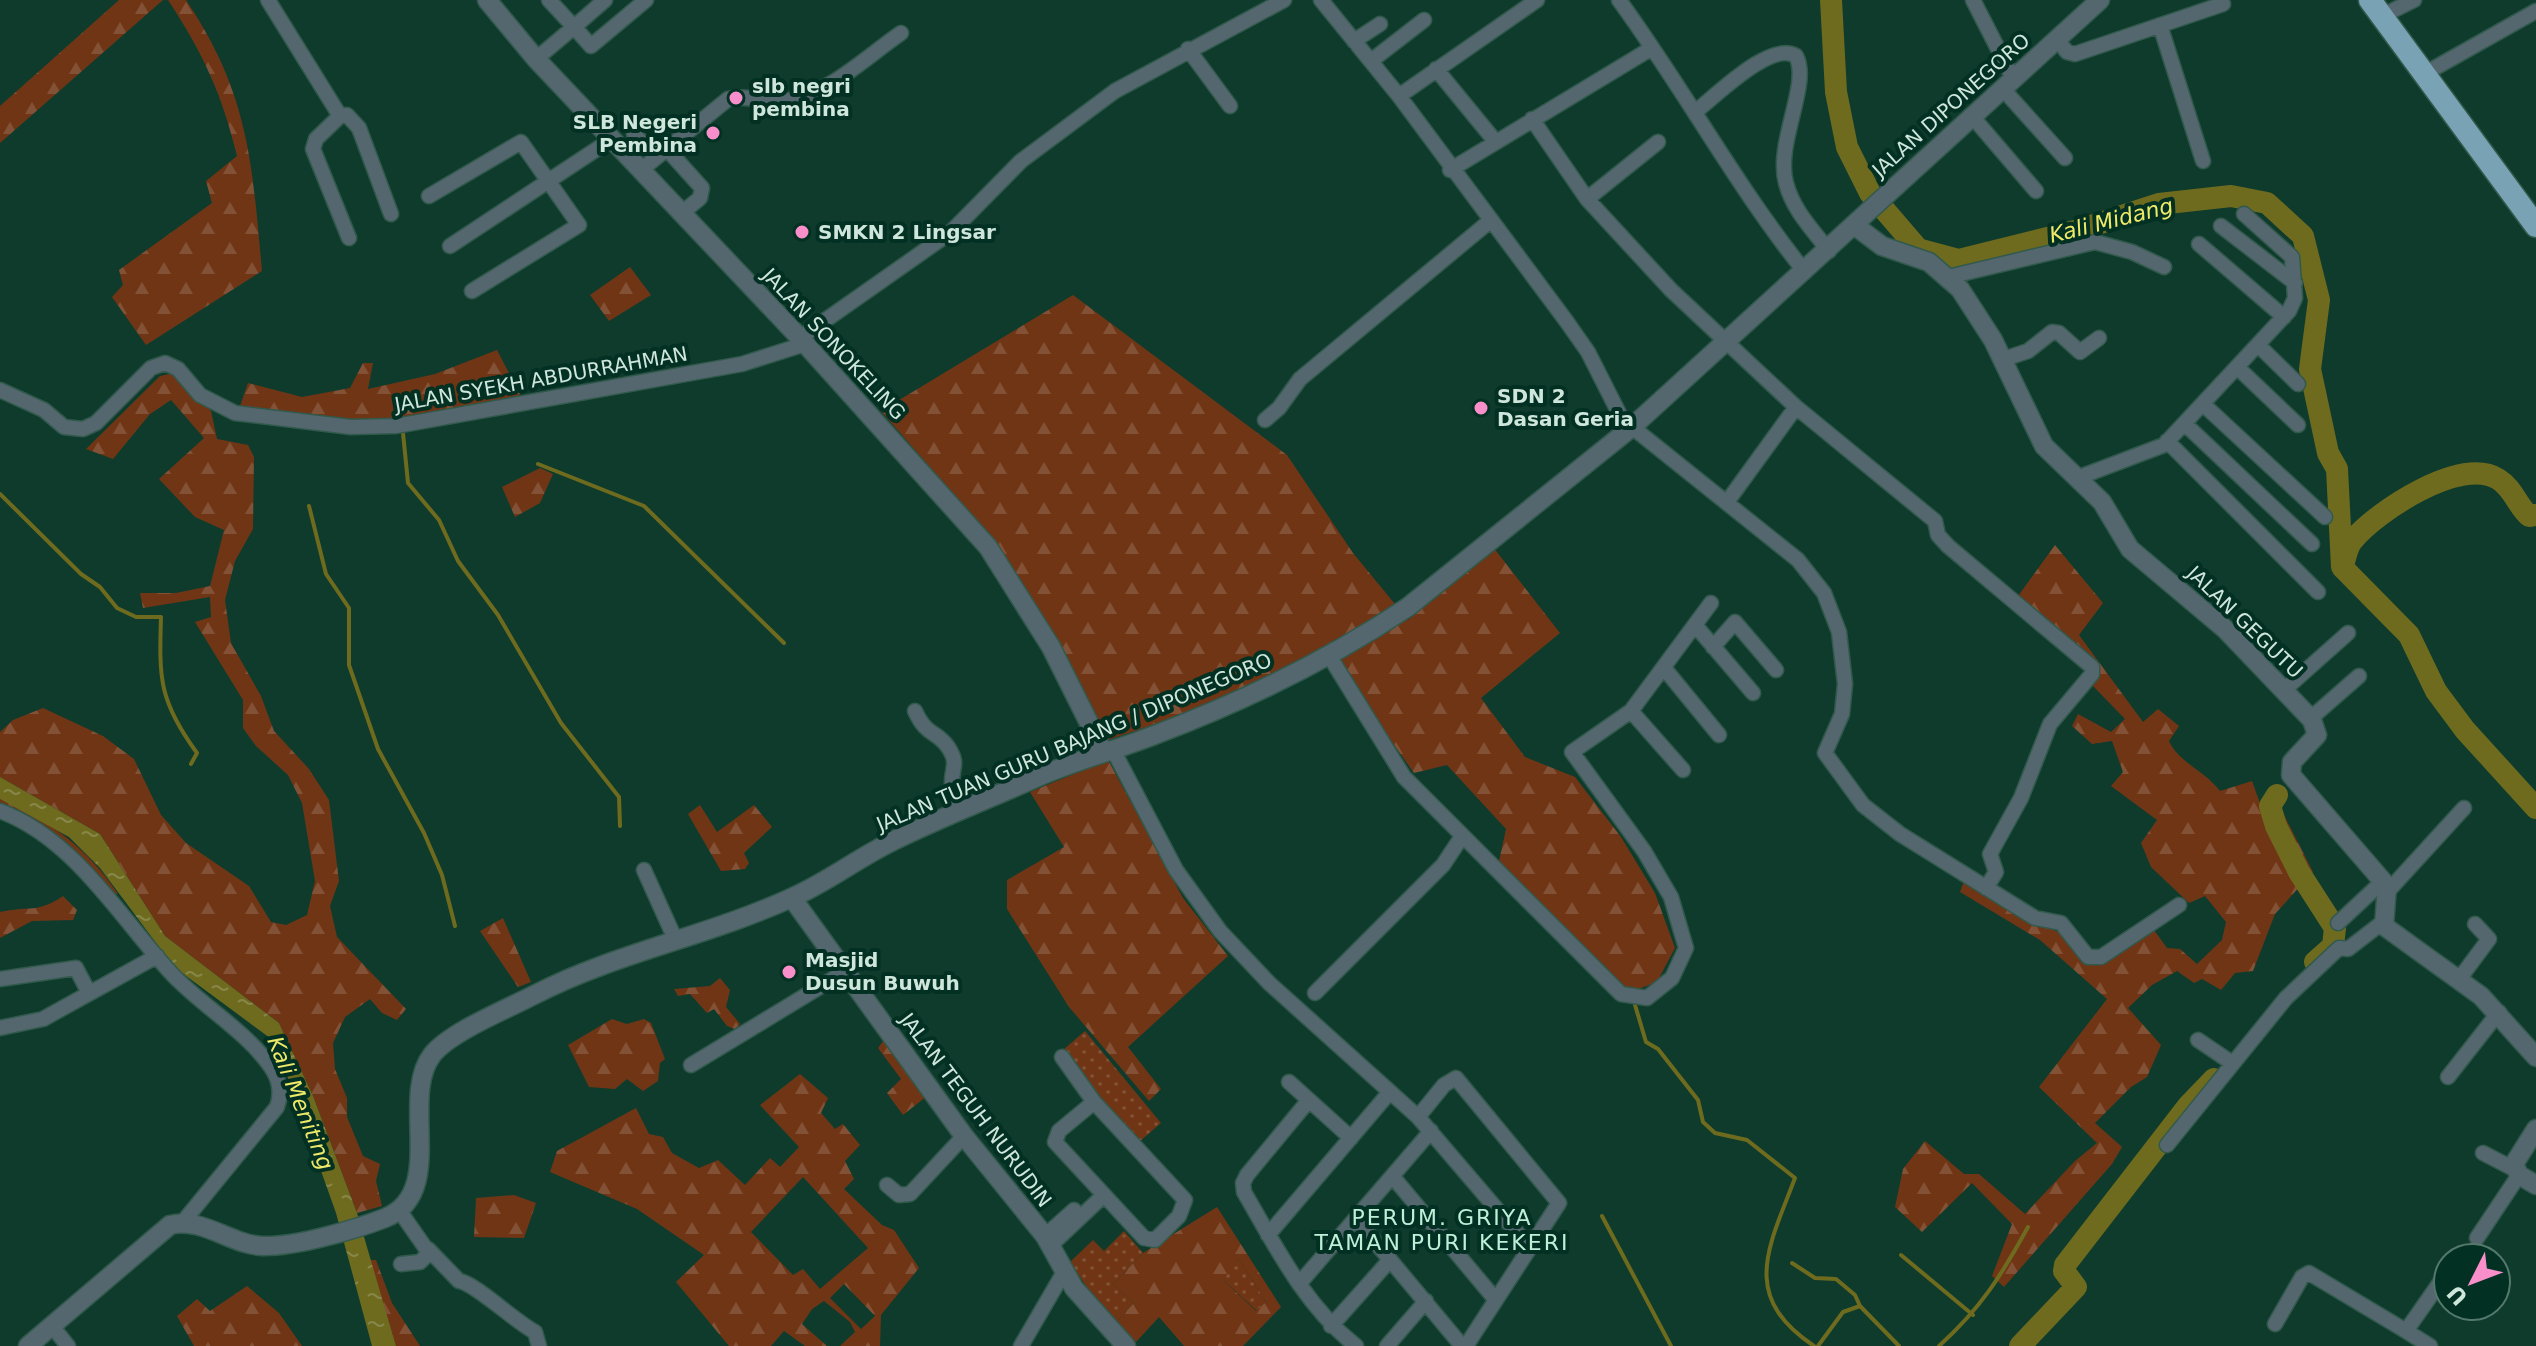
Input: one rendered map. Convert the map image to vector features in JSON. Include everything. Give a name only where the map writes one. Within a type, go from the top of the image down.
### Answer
[{"type":"highway","points":[[2376,8],[2535,223]]},
{"type":"street","points":[[268,0],[340,116]]},
{"type":"street","name":"JALAN SONOKELING","points":[[487,0],[536,59],[803,341],[988,547],[1051,647],[1108,750]]},
{"type":"street","points":[[549,0],[591,46],[646,0]]},
{"type":"street","points":[[536,59],[605,0]]},
{"type":"street","points":[[803,341],[951,232],[1031,153],[1115,91],[1284,0]]},
{"type":"street","points":[[1321,0],[1399,96],[1450,170],[1588,352],[1630,429],[1798,560],[1820,586],[1832,611],[1845,661],[1842,714],[1825,749],[1833,769],[1863,805],[2035,918],[2061,923],[2084,953],[2093,958],[2110,952],[2179,905]]},
{"type":"street","points":[[1399,96],[1537,0]]},
{"type":"street","points":[[1619,0],[1751,201],[1805,272]]},
{"type":"street","points":[[1973,0],[2007,83],[2065,158]]},
{"type":"street","name":"JALAN DIPONEGORO","points":[[1868,212],[2100,0]]},
{"type":"street","points":[[2376,8],[2414,0]]},
{"type":"street","points":[[2056,38],[2067,52],[2075,54],[2223,4]]},
{"type":"street","points":[[2424,74],[2536,11]]},
{"type":"street","points":[[1371,61],[1424,20]]},
{"type":"street","points":[[1354,41],[1380,24]]},
{"type":"street","points":[[2160,25],[2203,161]]},
{"type":"street","points":[[641,170],[728,99],[739,97],[774,102],[808,96],[901,33]]},
{"type":"street","points":[[1450,170],[1652,48]]},
{"type":"street","points":[[1188,49],[1230,106]]},
{"type":"street","points":[[1695,112],[1771,54],[1788,51],[1796,56],[1799,78],[1788,123],[1785,180],[1799,213],[1829,251]]},
{"type":"street","points":[[1436,69],[1495,141]]},
{"type":"street","points":[[349,238],[313,149],[316,139],[340,116],[347,115],[359,128],[391,214]]},
{"type":"street","points":[[1971,115],[2036,191]]},
{"type":"street","points":[[1532,119],[1587,199],[1671,290],[1728,340],[1796,407],[1932,518],[1938,535],[1948,546],[2092,667],[2092,674],[2050,724],[2021,798],[1990,854],[1996,872],[1986,888]]},
{"type":"street","points":[[634,134],[661,152],[702,188],[700,198],[682,213]]},
{"type":"street","points":[[450,246],[612,139]]},
{"type":"street","points":[[429,196],[521,142],[579,225],[472,291]]},
{"type":"street","points":[[1587,199],[1658,142]]},
{"type":"street","name":"JALAN TUAN GURU BAJANG / DIPONEGORO","points":[[399,1210],[409,1199],[416,1181],[423,1080],[432,1055],[460,1035],[537,994],[792,898],[896,839],[1108,750],[1157,734],[1330,657],[1408,607],[1630,429],[1829,251],[1868,212]]},
{"type":"street","points":[[2077,478],[2167,441],[2284,317],[2295,298],[2292,257],[2244,214]]},
{"type":"street","points":[[1265,420],[1279,408],[1300,379],[1490,221]]},
{"type":"street","name":"JALAN GEGUTU","points":[[1854,225],[1874,242],[1929,262],[1948,277],[1972,305],[2004,359],[2044,446],[2102,502],[2130,549],[2196,603],[2311,718]]},
{"type":"street","points":[[2221,226],[2295,283]]},
{"type":"street","points":[[1948,277],[2095,242],[2132,252],[2164,267]]},
{"type":"street","points":[[2199,244],[2284,317]]},
{"type":"street","points":[[2004,359],[2028,351],[2052,332],[2059,333],[2080,352],[2099,338]]},
{"type":"street","name":"JALAN SYEKH ABDURRAHMAN","points":[[0,390],[37,406],[64,427],[83,429],[96,423],[151,368],[165,363],[178,369],[200,395],[235,413],[351,427],[396,426],[729,367],[803,341]]},
{"type":"street","points":[[2258,345],[2298,384]]},
{"type":"street","points":[[2238,368],[2298,425]]},
{"type":"street","points":[[2204,405],[2325,517]]},
{"type":"street","points":[[1727,502],[1796,407]]},
{"type":"street","points":[[2185,424],[2312,544]]},
{"type":"street","points":[[2167,441],[2318,592]]},
{"type":"street","points":[[1330,657],[1360,711],[1404,777],[1461,838],[1621,994],[1647,998],[1672,978],[1686,948],[1671,897],[1644,851],[1572,752],[1631,711],[1711,603]]},
{"type":"street","points":[[1713,647],[1735,622],[1776,670]]},
{"type":"street","points":[[1695,625],[1753,693]]},
{"type":"street","points":[[2284,690],[2348,633]]},
{"type":"street","points":[[1664,668],[1719,735]]},
{"type":"street","points":[[2359,676],[2311,718],[2317,735],[2292,762],[2291,775],[2386,886],[2383,922],[2395,937],[2460,978],[2499,1012],[2536,1057]]},
{"type":"street","points":[[915,711],[926,732],[941,740],[954,759],[956,772],[952,782],[961,812]]},
{"type":"street","points":[[1631,711],[1683,770]]},
{"type":"street","points":[[1108,750],[1176,870],[1211,920],[1269,983],[1418,1117],[1530,1248]]},
{"type":"street","points":[[2338,923],[2386,886],[2464,808]]},
{"type":"street","points":[[0,811],[27,823],[61,848],[157,956],[270,1066],[281,1097],[265,1124],[183,1222]]},
{"type":"street","points":[[1315,993],[1443,865],[1461,838]]},
{"type":"street","points":[[644,870],[676,941]]},
{"type":"street","name":"JALAN TEGUH NURUDIN","points":[[792,898],[964,1136],[1047,1241],[1064,1272],[1093,1312],[1126,1346]]},
{"type":"street","points":[[2167,1145],[2229,1060],[2311,973],[2339,948],[2348,949],[2383,922]]},
{"type":"street","points":[[2460,978],[2489,939],[2475,924]]},
{"type":"street","points":[[0,1028],[43,1019],[88,991],[157,956]]},
{"type":"street","points":[[0,979],[76,968],[88,991]]},
{"type":"street","points":[[691,1065],[846,971]]},
{"type":"street","points":[[2448,1077],[2499,1012]]},
{"type":"street","points":[[2198,1040],[2229,1060]]},
{"type":"street","points":[[1062,1057],[1094,1102],[1186,1204],[1179,1216],[1155,1240],[1148,1241],[1055,1142],[1059,1131],[1094,1102]]},
{"type":"street","points":[[1356,1219],[1464,1346],[1559,1203],[1456,1078],[1444,1085],[1418,1117]]},
{"type":"street","points":[[1289,1082],[1351,1138]]},
{"type":"street","points":[[1268,1235],[1389,1093]]},
{"type":"street","points":[[1309,1100],[1243,1183],[1244,1192],[1299,1284],[1331,1326],[1356,1346]]},
{"type":"street","points":[[2477,1238],[2517,1172],[2516,1158],[2536,1129]]},
{"type":"street","points":[[1299,1284],[1431,1131]]},
{"type":"street","points":[[887,1185],[899,1195],[910,1194],[964,1136]]},
{"type":"street","points":[[2483,1153],[2536,1185]]},
{"type":"street","points":[[1393,1177],[1495,1299]]},
{"type":"street","points":[[1047,1241],[1101,1192]]},
{"type":"street","points":[[28,1346],[151,1238],[170,1225],[183,1222],[261,1246],[322,1235],[375,1221],[399,1210],[428,1249],[459,1281],[469,1282],[513,1320],[535,1332],[539,1346]]},
{"type":"street","points":[[401,1264],[425,1259],[428,1249]]},
{"type":"street","points":[[1331,1326],[1390,1260]]},
{"type":"street","points":[[1021,1346],[1064,1272]]},
{"type":"street","points":[[2275,1324],[2302,1277],[2309,1273],[2430,1346]]},
{"type":"street","points":[[2406,1331],[2432,1294]]},
{"type":"street","points":[[1387,1346],[1426,1301]]},
{"type":"street","points":[[52,1326],[68,1346]]},
{"type":"green space","points":[[119,0],[163,0],[0,143],[0,106]]},
{"type":"green space","points":[[168,0],[186,0],[207,34],[235,98],[250,162],[262,271],[146,345],[112,297],[123,285],[119,270],[212,203],[206,181],[237,156],[210,75]]},
{"type":"green space","points":[[630,267],[651,295],[609,321],[590,295]]},
{"type":"green space","points":[[1073,295],[1287,455],[1353,553],[1408,620],[1493,547],[1560,633],[1481,698],[1525,757],[1575,777],[1621,837],[1655,893],[1675,948],[1657,982],[1628,993],[1605,966],[1498,866],[1506,829],[1447,765],[1414,773],[1327,650],[1200,709],[1108,740],[995,542],[881,411]]},
{"type":"green space","points":[[497,350],[522,398],[397,420],[364,422],[240,406],[248,383],[302,397],[350,388],[363,363],[373,363],[368,389],[435,374]]},
{"type":"green space","points":[[174,373],[211,411],[217,439],[248,445],[254,457],[253,529],[235,561],[225,600],[231,643],[261,696],[274,731],[309,769],[329,800],[339,881],[330,906],[337,937],[406,1009],[397,1020],[382,1013],[370,999],[345,1017],[333,1043],[335,1069],[347,1098],[347,1117],[363,1156],[380,1164],[376,1181],[382,1206],[357,1213],[313,1096],[279,1023],[165,936],[100,834],[0,777],[0,732],[13,720],[43,708],[103,736],[134,759],[161,815],[186,843],[249,886],[271,922],[286,925],[307,915],[315,881],[302,803],[288,775],[256,746],[243,728],[243,700],[195,622],[211,617],[210,597],[143,608],[140,593],[176,593],[210,586],[224,530],[195,517],[159,479],[204,438],[171,400],[150,414],[113,459],[86,449],[160,376]]},
{"type":"green space","points":[[540,468],[553,474],[540,503],[515,517],[502,487]]},
{"type":"green space","points":[[2055,545],[2103,603],[2079,635],[2143,722],[2158,709],[2179,726],[2169,741],[2173,749],[2220,791],[2252,781],[2261,806],[2283,813],[2313,872],[2275,914],[2253,971],[2235,973],[2221,990],[2202,979],[2194,983],[2177,971],[2152,985],[2128,1008],[2161,1045],[2147,1077],[2131,1087],[2095,1123],[2122,1147],[2112,1164],[2004,1287],[1992,1276],[2012,1224],[1972,1183],[1922,1232],[1895,1207],[1903,1169],[1925,1141],[1964,1174],[1979,1174],[2025,1214],[2075,1161],[2097,1143],[2039,1087],[2107,999],[2040,940],[1960,892],[1964,881],[2105,961],[2154,930],[2167,948],[2180,949],[2197,964],[2222,940],[2226,922],[2205,896],[2189,903],[2151,867],[2141,843],[2157,820],[2111,786],[2123,772],[2112,741],[2092,744],[2072,726],[2078,714],[2111,732],[2125,719],[2093,686],[2096,665],[2018,596]]},
{"type":"green space","points":[[1108,760],[1183,898],[1228,956],[1128,1047],[1161,1089],[1149,1101],[1069,1007],[1007,909],[1007,880],[1064,847],[1030,792]]},
{"type":"green space","points":[[0,799],[51,826],[81,850],[118,894],[109,894],[0,806]]},
{"type":"green space","points":[[700,805],[717,832],[754,805],[772,827],[744,853],[749,863],[745,869],[721,871],[688,814]]},
{"type":"green space","points":[[63,896],[77,910],[73,920],[32,921],[0,938],[0,912],[40,907]]},
{"type":"green space","points":[[503,918],[531,982],[518,987],[480,931]]},
{"type":"green space","points":[[720,978],[730,990],[726,1007],[740,1024],[735,1029],[727,1026],[714,1009],[707,1013],[690,994],[678,996],[674,989],[710,986]]},
{"type":"green space","points":[[612,1019],[627,1024],[644,1019],[651,1023],[665,1059],[660,1063],[658,1081],[643,1091],[627,1079],[615,1089],[589,1087],[568,1045]]},
{"type":"green space","points":[[1085,1031],[1161,1123],[1139,1142],[1100,1100],[1063,1050]]},
{"type":"green space","points":[[887,1036],[927,1096],[903,1115],[887,1093],[901,1079],[878,1048]]},
{"type":"green space","points":[[800,1074],[828,1098],[821,1113],[835,1129],[843,1124],[860,1145],[845,1161],[854,1179],[844,1189],[882,1225],[894,1230],[919,1268],[881,1315],[880,1346],[840,1346],[855,1332],[850,1322],[824,1301],[812,1309],[802,1324],[827,1346],[805,1346],[784,1331],[771,1346],[729,1346],[676,1282],[704,1255],[637,1209],[550,1172],[557,1151],[636,1108],[649,1134],[663,1137],[672,1153],[699,1168],[718,1160],[745,1185],[770,1158],[780,1167],[799,1147],[760,1105]],"holes":[[[803,1177],[868,1248],[820,1289],[803,1269],[793,1275],[751,1232]],[[844,1284],[875,1316],[861,1329],[830,1298]]]},
{"type":"green space","points":[[514,1195],[536,1203],[524,1238],[474,1237],[476,1198]]},
{"type":"green space","points":[[1217,1207],[1281,1307],[1243,1346],[1184,1346],[1159,1317],[1136,1342],[1116,1322],[1134,1303],[1113,1284],[1143,1253]],"holes":[[[1239,1259],[1266,1302],[1256,1311],[1222,1279]]]},
{"type":"green space","points":[[1124,1231],[1143,1253],[1113,1284],[1134,1303],[1116,1322],[1098,1304],[1070,1262],[1093,1240],[1104,1251]]},
{"type":"green space","points":[[1239,1259],[1266,1302],[1257,1311],[1221,1278]]},
{"type":"green space","points":[[370,1260],[376,1260],[392,1303],[420,1346],[396,1346]]},
{"type":"green space","points":[[247,1286],[279,1313],[302,1346],[194,1346],[177,1316],[197,1299],[210,1311]]},
{"type":"water","name":"Kali Meniting","points":[[0,777],[100,834],[165,936],[279,1023],[313,1096],[357,1213],[396,1346],[372,1346],[336,1213],[284,1067],[270,1038],[174,967],[100,868],[69,837],[0,799]]},
{"type":"waterway","name":"Kali Midang","points":[[1831,0],[1836,92],[1847,147],[1870,193],[1918,249],[1959,260],[2079,230],[2159,204],[2231,196],[2267,203],[2303,236],[2319,300],[2310,369],[2328,453],[2337,469],[2342,567],[2409,635],[2436,691],[2465,730],[2536,808]]},
{"type":"waterway","points":[[403,433],[408,483],[439,520],[458,561],[498,615],[561,723],[619,797],[620,826]]},
{"type":"waterway","points":[[538,464],[644,506],[784,643]]},
{"type":"waterway","points":[[2344,562],[2351,542],[2381,515],[2421,490],[2463,475],[2482,474],[2498,479],[2529,516],[2536,515]]},
{"type":"waterway","points":[[0,494],[81,574],[100,587],[117,608],[136,617],[161,617],[160,657],[164,689],[175,719],[197,753],[191,764]]},
{"type":"waterway","points":[[309,506],[326,574],[349,608],[349,665],[378,749],[424,833],[442,875],[455,926]]},
{"type":"waterway","points":[[2277,795],[2270,806],[2276,826],[2299,872],[2335,928],[2333,946],[2315,962]]},
{"type":"waterway","points":[[1635,1005],[1646,1042],[1658,1049],[1698,1100],[1703,1122],[1715,1133],[1747,1140],[1795,1178],[1770,1248],[1768,1289],[1776,1308],[1791,1327],[1814,1346]]},
{"type":"waterway","points":[[2020,1346],[2076,1287],[2064,1271],[2065,1265],[2188,1106],[2214,1079]]},
{"type":"waterway","points":[[1602,1216],[1671,1346]]},
{"type":"waterway","points":[[1939,1346],[1989,1291],[2028,1227]]},
{"type":"waterway","points":[[1901,1255],[1973,1315]]},
{"type":"waterway","points":[[1792,1263],[1815,1278],[1836,1279],[1855,1295],[1860,1306],[1899,1346]]},
{"type":"waterway","points":[[1818,1346],[1843,1312],[1860,1306]]},
{"type":"place","name":"slb negri pembina","points":[[736,98]]},
{"type":"place","name":"SLB Negeri Pembina","points":[[713,133]]},
{"type":"place","name":"SMKN 2 Lingsar","points":[[802,232]]},
{"type":"place","name":"SDN 2 Dasan Geria","points":[[1481,408]]},
{"type":"place","name":"Masjid Dusun Buwuh","points":[[789,972]]},
{"type":"district","name":"PERUM. GRIYA TAMAN PURI KEKERI","points":[[1442,1230]]}]
